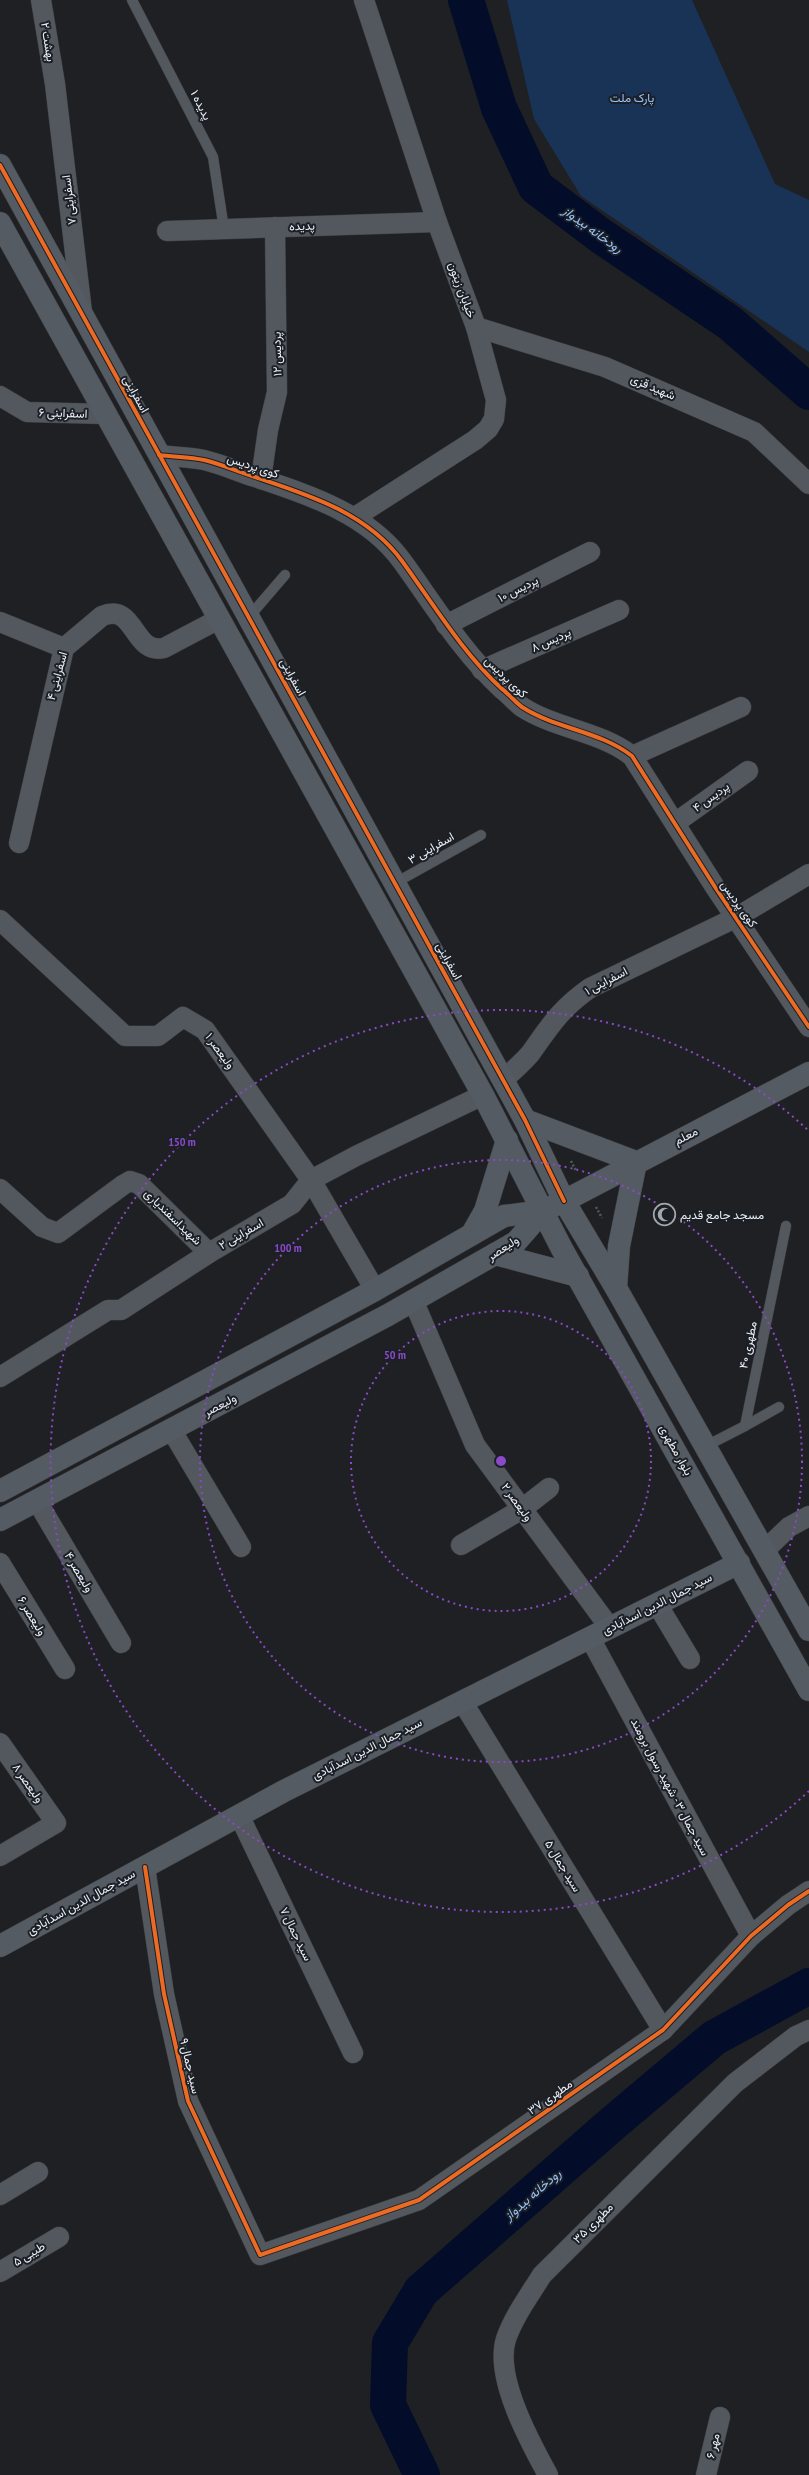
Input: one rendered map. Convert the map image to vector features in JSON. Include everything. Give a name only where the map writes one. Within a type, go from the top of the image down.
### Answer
[{"type":"street","name":"بهشت ۲","points":[[41,0],[55,84]]},
{"type":"street","name":"خیابان زیتون","points":[[355,517],[475,440],[488,429],[494,419],[496,400],[476,327],[437,222],[364,0]]},
{"type":"street","name":"اسفراینی ۷","points":[[55,84],[82,316]]},
{"type":"street","name":"اسفراینی","points":[[0,165],[525,1120],[564,1201]]},
{"type":"street","name":"پدیده","points":[[167,231],[437,222]]},
{"type":"street","points":[[0,223],[483,1095],[543,1211]]},
{"type":"street","name":"پردیس ۱۲","points":[[261,479],[268,430],[277,392],[275,227]]},
{"type":"street","name":"شهید قزی","points":[[476,327],[605,367],[754,432],[809,484]]},
{"type":"street","name":"اسفراینی ۶","points":[[0,396],[27,412],[106,414]]},
{"type":"street","name":"کوی پردیس","points":[[159,455],[204,460],[302,492],[355,517],[379,534],[401,559],[446,625],[482,670],[522,707],[561,725],[601,738],[622,748],[632,756],[809,1027]]},
{"type":"street","name":"پردیس ۱۰","points":[[446,625],[590,552]]},
{"type":"street","name":"پردیس ۸","points":[[482,670],[619,610]]},
{"type":"street","name":"اسفراینی ۴","points":[[19,843],[64,648],[102,616],[109,613],[116,613],[123,616],[143,642],[149,648],[156,650],[164,648],[219,619]]},
{"type":"street","points":[[0,622],[64,648]]},
{"type":"street","points":[[632,756],[741,707]]},
{"type":"street","name":"پردیس ۴","points":[[675,823],[748,771]]},
{"type":"street","name":"اسفراینی ۱","points":[[503,1080],[529,1055],[548,1027],[569,1003],[590,988],[737,917],[809,874]]},
{"type":"street","name":"ولیعصر ۱","points":[[0,920],[125,1036],[158,1036],[183,1017],[205,1030],[312,1180],[375,1290]]},
{"type":"street","points":[[422,987],[434,990],[440,986],[444,973]]},
{"type":"street","name":"معلم","points":[[543,1211],[809,1073]]},
{"type":"street","name":"اسفراینی ۲","points":[[0,1377],[108,1310],[121,1310],[209,1253],[292,1204],[312,1180],[356,1156],[483,1095]]},
{"type":"street","points":[[525,1120],[636,1162],[619,1246],[616,1288]]},
{"type":"street","points":[[472,1234],[485,1211],[507,1140]]},
{"type":"street","name":"شهیداسفندیاری","points":[[0,1189],[42,1227],[58,1233],[130,1181],[139,1184],[209,1253]]},
{"type":"street","points":[[564,1201],[616,1288],[809,1630]]},
{"type":"street","name":"ولیعصر","points":[[0,1491],[375,1290],[504,1216],[543,1211]]},
{"type":"street","name":"ولیعصر","points":[[0,1520],[172,1431],[388,1315],[516,1242],[543,1211]]},
{"type":"street","name":"بلوار مطهری","points":[[543,1211],[809,1690]]},
{"type":"street","points":[[495,1254],[578,1276]]},
{"type":"street","points":[[375,1290],[388,1315]]},
{"type":"street","name":"ولیعصر ۲","points":[[413,1300],[475,1445],[610,1628]]},
{"type":"street","points":[[172,1431],[241,1547]]},
{"type":"street","points":[[461,1544],[522,1509],[549,1488]]},
{"type":"street","name":"ولیعصر ۴","points":[[37,1501],[120,1643]]},
{"type":"street","points":[[765,1550],[789,1527],[809,1516]]},
{"type":"street","name":"ولیعصر ۶","points":[[0,1563],[65,1670]]},
{"type":"street","name":"سید جمال الدین اسدآبادی","points":[[0,1946],[239,1815],[462,1701],[739,1563]]},
{"type":"street","points":[[657,1604],[690,1659]]},
{"type":"street","name":"سید جمال ۳ - شهید رسول برومند","points":[[590,1638],[750,1936]]},
{"type":"street","name":"سید جمال ۵","points":[[462,1701],[663,2030]]},
{"type":"street","name":"ولیعصر ۸","points":[[0,1743],[56,1823],[0,1856]]},
{"type":"street","name":"سید جمال ۷","points":[[239,1815],[353,2053]]},
{"type":"street","name":"سید جمال ۹","points":[[145,1867],[164,1994],[188,2101],[260,2255]]},
{"type":"street","name":"مطهری ۳۷","points":[[260,2255],[419,2200],[663,2030],[750,1936],[788,1905],[809,1891]]},
{"type":"street","name":"مطهری ۳۵","points":[[548,2475],[512,2401],[504,2366],[506,2340],[520,2309],[542,2275],[735,2083],[796,2036],[809,2030]]},
{"type":"street","points":[[0,2195],[38,2172]]},
{"type":"street","name":"طیبی ۵","points":[[0,2272],[58,2237]]},
{"type":"street","name":"مهر ۶","points":[[706,2475],[720,2417]]},
{"type":"lane","name":"پدیده ۱","points":[[132,0],[213,157],[224,229]]},
{"type":"lane","points":[[248,618],[286,575]]},
{"type":"lane","name":"اسفراینی ۳","points":[[395,883],[481,835]]},
{"type":"lane","name":"مطهری ۴۰","points":[[745,1426],[786,1226]]},
{"type":"lane","points":[[706,1446],[779,1407]]},
{"type":"green space","name":"پارک ملت","points":[[507,0],[692,0],[775,184],[809,200],[809,352],[581,196],[534,119]]},
{"type":"waterway","name":"رودخانه بیدواز","points":[[466,0],[499,108],[536,187],[601,236],[730,323],[809,392]]},
{"type":"waterway","name":"رودخانه بیدواز","points":[[422,2475],[388,2405],[390,2343],[421,2291],[612,2124],[714,2038],[809,1986]]},
{"type":"cycle path","points":[[0,165],[525,1120],[564,1201]]},
{"type":"cycle path","points":[[159,455],[199,459],[217,464],[296,491],[336,508],[354,518],[372,530],[388,544],[474,660],[519,705],[549,720],[606,741],[632,756],[715,887],[809,1027]]},
{"type":"cycle path","points":[[145,1867],[164,1994],[188,2101],[260,2255],[419,2200],[663,2030],[751,1936],[788,1905],[809,1891]]},
{"type":"place","name":"مسجد جامع قدیم","points":[[665,1215]]}]
